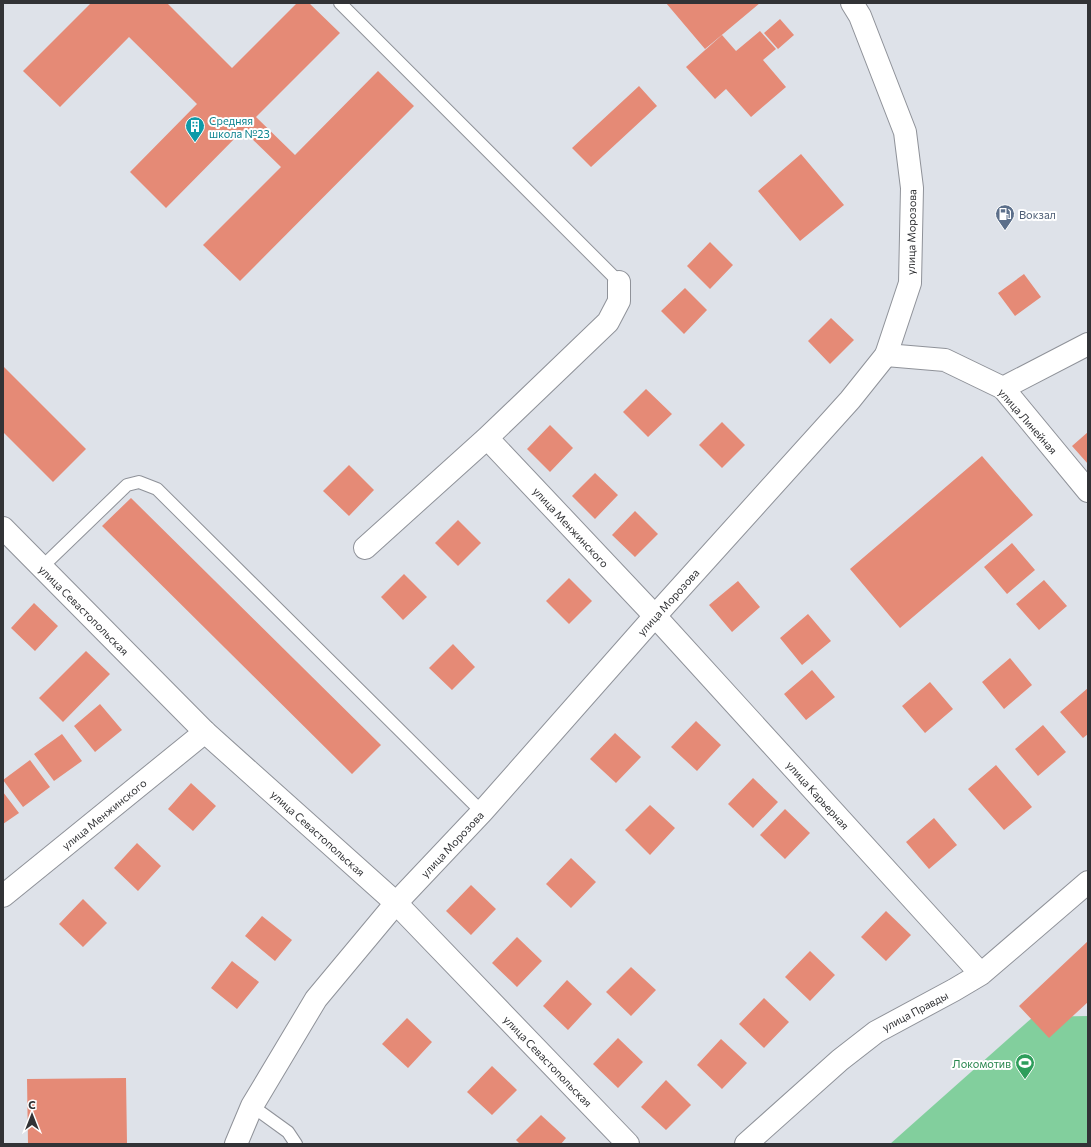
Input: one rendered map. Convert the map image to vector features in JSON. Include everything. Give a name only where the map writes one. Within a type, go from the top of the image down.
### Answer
[{"type":"street","name":"улица Морозова","points":[[236,1144],[252,1106],[316,998],[396,903],[482,812],[655,616],[850,400],[886,355],[910,283],[912,188],[905,132],[860,16],[852,3]]},
{"type":"street","points":[[365,548],[487,438],[608,322],[619,301],[619,282]]},
{"type":"street","points":[[1003,388],[1088,344]]},
{"type":"street","name":"улица Линейная","points":[[886,355],[945,360],[1003,388],[1088,491]]},
{"type":"street","name":"улица Менжинского","points":[[487,438],[655,616]]},
{"type":"street","name":"улица Севастопольская","points":[[6,538],[42,567],[205,732],[396,903],[628,1144]]},
{"type":"street","name":"улица Карьерная","points":[[655,616],[981,974]]},
{"type":"street","name":"улица Менжинского","points":[[3,896],[205,732]]},
{"type":"street","name":"улица Правды","points":[[746,1144],[840,1060],[876,1032],[981,974],[1088,882]]},
{"type":"lane","points":[[340,3],[619,282]]},
{"type":"lane","points":[[42,567],[127,485],[139,482],[157,489],[482,812]]},
{"type":"lane","points":[[252,1106],[288,1132],[296,1144]]},
{"type":"green space","name":"Локомотив","points":[[1088,1016],[1088,1144],[890,1144],[1033,1017]]},
{"type":"building","name":"Средняя школа №23","points":[[91,3],[167,3],[232,68],[297,3],[309,3],[340,33],[256,117],[295,155],[378,71],[414,106],[240,281],[203,245],[281,167],[243,130],[166,208],[130,172],[197,104],[129,37],[60,107],[23,71]]},
{"type":"building","points":[[666,3],[760,3],[705,49]]},
{"type":"building","points":[[780,19],[794,35],[778,49],[764,33]]},
{"type":"building","points":[[760,31],[776,49],[763,60],[786,87],[751,117],[726,89],[715,99],[686,67],[722,35],[736,51]]},
{"type":"building","points":[[639,86],[657,106],[591,167],[572,148]]},
{"type":"building","points":[[801,154],[844,205],[800,241],[758,191]]},
{"type":"building","points":[[710,242],[733,265],[710,289],[687,266]]},
{"type":"building","points":[[1024,274],[1041,297],[1015,316],[998,293]]},
{"type":"building","points":[[685,288],[707,310],[684,334],[661,311]]},
{"type":"building","points":[[831,318],[854,340],[830,364],[808,341]]},
{"type":"building","points":[[3,366],[86,449],[53,482],[3,432]]},
{"type":"building","points":[[646,389],[672,414],[648,437],[623,412]]},
{"type":"building","points":[[722,422],[745,445],[722,468],[699,445]]},
{"type":"building","points":[[550,425],[573,448],[550,472],[527,449]]},
{"type":"building","points":[[1088,432],[1088,464],[1072,446]]},
{"type":"building","points":[[982,456],[1033,515],[900,628],[850,569]]},
{"type":"building","points":[[349,465],[374,490],[349,516],[323,491]]},
{"type":"building","points":[[595,473],[618,495],[595,519],[572,496]]},
{"type":"building","points":[[131,498],[381,745],[352,774],[102,526]]},
{"type":"building","points":[[635,511],[658,534],[635,557],[612,535]]},
{"type":"building","points":[[458,520],[481,543],[458,566],[435,543]]},
{"type":"building","points":[[1012,543],[1035,570],[1007,594],[984,567]]},
{"type":"building","points":[[404,574],[427,597],[403,620],[381,597]]},
{"type":"building","points":[[569,578],[592,601],[569,624],[546,601]]},
{"type":"building","points":[[1044,580],[1067,606],[1039,630],[1016,604]]},
{"type":"building","points":[[738,581],[760,607],[732,632],[709,605]]},
{"type":"building","points":[[34,603],[58,626],[35,651],[11,628]]},
{"type":"building","points":[[808,614],[831,641],[802,665],[780,638]]},
{"type":"building","points":[[453,644],[475,667],[452,690],[429,668]]},
{"type":"building","points":[[86,651],[110,674],[63,722],[39,698]]},
{"type":"building","points":[[1010,658],[1032,685],[1004,709],[982,682]]},
{"type":"building","points":[[812,670],[835,697],[806,720],[784,694]]},
{"type":"building","points":[[930,682],[953,709],[925,733],[902,706]]},
{"type":"building","points":[[1088,688],[1088,734],[1083,738],[1060,712]]},
{"type":"building","points":[[100,704],[122,730],[95,752],[74,726]]},
{"type":"building","points":[[696,721],[721,745],[697,771],[671,747]]},
{"type":"building","points":[[1043,725],[1066,752],[1038,776],[1015,749]]},
{"type":"building","points":[[615,733],[641,757],[616,783],[590,759]]},
{"type":"building","points":[[62,734],[82,761],[54,781],[34,754]]},
{"type":"building","points":[[30,760],[50,787],[23,807],[3,780]]},
{"type":"building","points":[[996,765],[1032,807],[1004,830],[968,789]]},
{"type":"building","points":[[753,778],[778,802],[753,828],[728,804]]},
{"type":"building","points":[[191,783],[216,806],[193,831],[168,809]]},
{"type":"building","points":[[3,792],[19,813],[3,824]]},
{"type":"building","points":[[650,805],[675,828],[650,855],[625,830]]},
{"type":"building","points":[[785,809],[810,833],[785,859],[760,835]]},
{"type":"building","points":[[934,818],[957,845],[929,869],[906,842]]},
{"type":"building","points":[[137,843],[161,866],[138,891],[114,868]]},
{"type":"building","points":[[571,858],[596,882],[571,908],[546,884]]},
{"type":"building","points":[[471,885],[496,909],[471,935],[446,911]]},
{"type":"building","points":[[83,899],[107,923],[83,947],[59,924]]},
{"type":"building","points":[[886,911],[911,935],[886,961],[861,937]]},
{"type":"building","points":[[262,916],[292,940],[275,961],[245,936]]},
{"type":"building","points":[[517,937],[542,961],[517,987],[492,963]]},
{"type":"building","points":[[1088,941],[1088,1002],[1049,1038],[1019,1006]]},
{"type":"building","points":[[810,951],[835,975],[810,1001],[785,977]]},
{"type":"building","points":[[232,961],[259,982],[237,1009],[211,988]]},
{"type":"building","points":[[631,967],[656,990],[631,1016],[606,992]]},
{"type":"building","points":[[567,980],[592,1004],[568,1030],[543,1006]]},
{"type":"building","points":[[764,998],[789,1022],[764,1048],[739,1024]]},
{"type":"building","points":[[407,1018],[432,1042],[408,1068],[382,1044]]},
{"type":"building","points":[[618,1038],[643,1062],[618,1088],[593,1064]]},
{"type":"building","points":[[721,1039],[747,1063],[722,1089],[697,1065]]},
{"type":"building","points":[[492,1066],[517,1090],[492,1115],[467,1092]]},
{"type":"building","points":[[126,1078],[127,1144],[28,1144],[27,1079]]},
{"type":"building","points":[[666,1080],[691,1105],[666,1130],[641,1107]]},
{"type":"building","points":[[541,1115],[566,1138],[561,1144],[520,1144],[516,1140]]},
{"type":"place","name":"Средняя школа №23","points":[[195,143]]},
{"type":"place","name":"Вокзал","points":[[1005,231]]},
{"type":"place","name":"Локомотив","points":[[1025,1080]]}]
